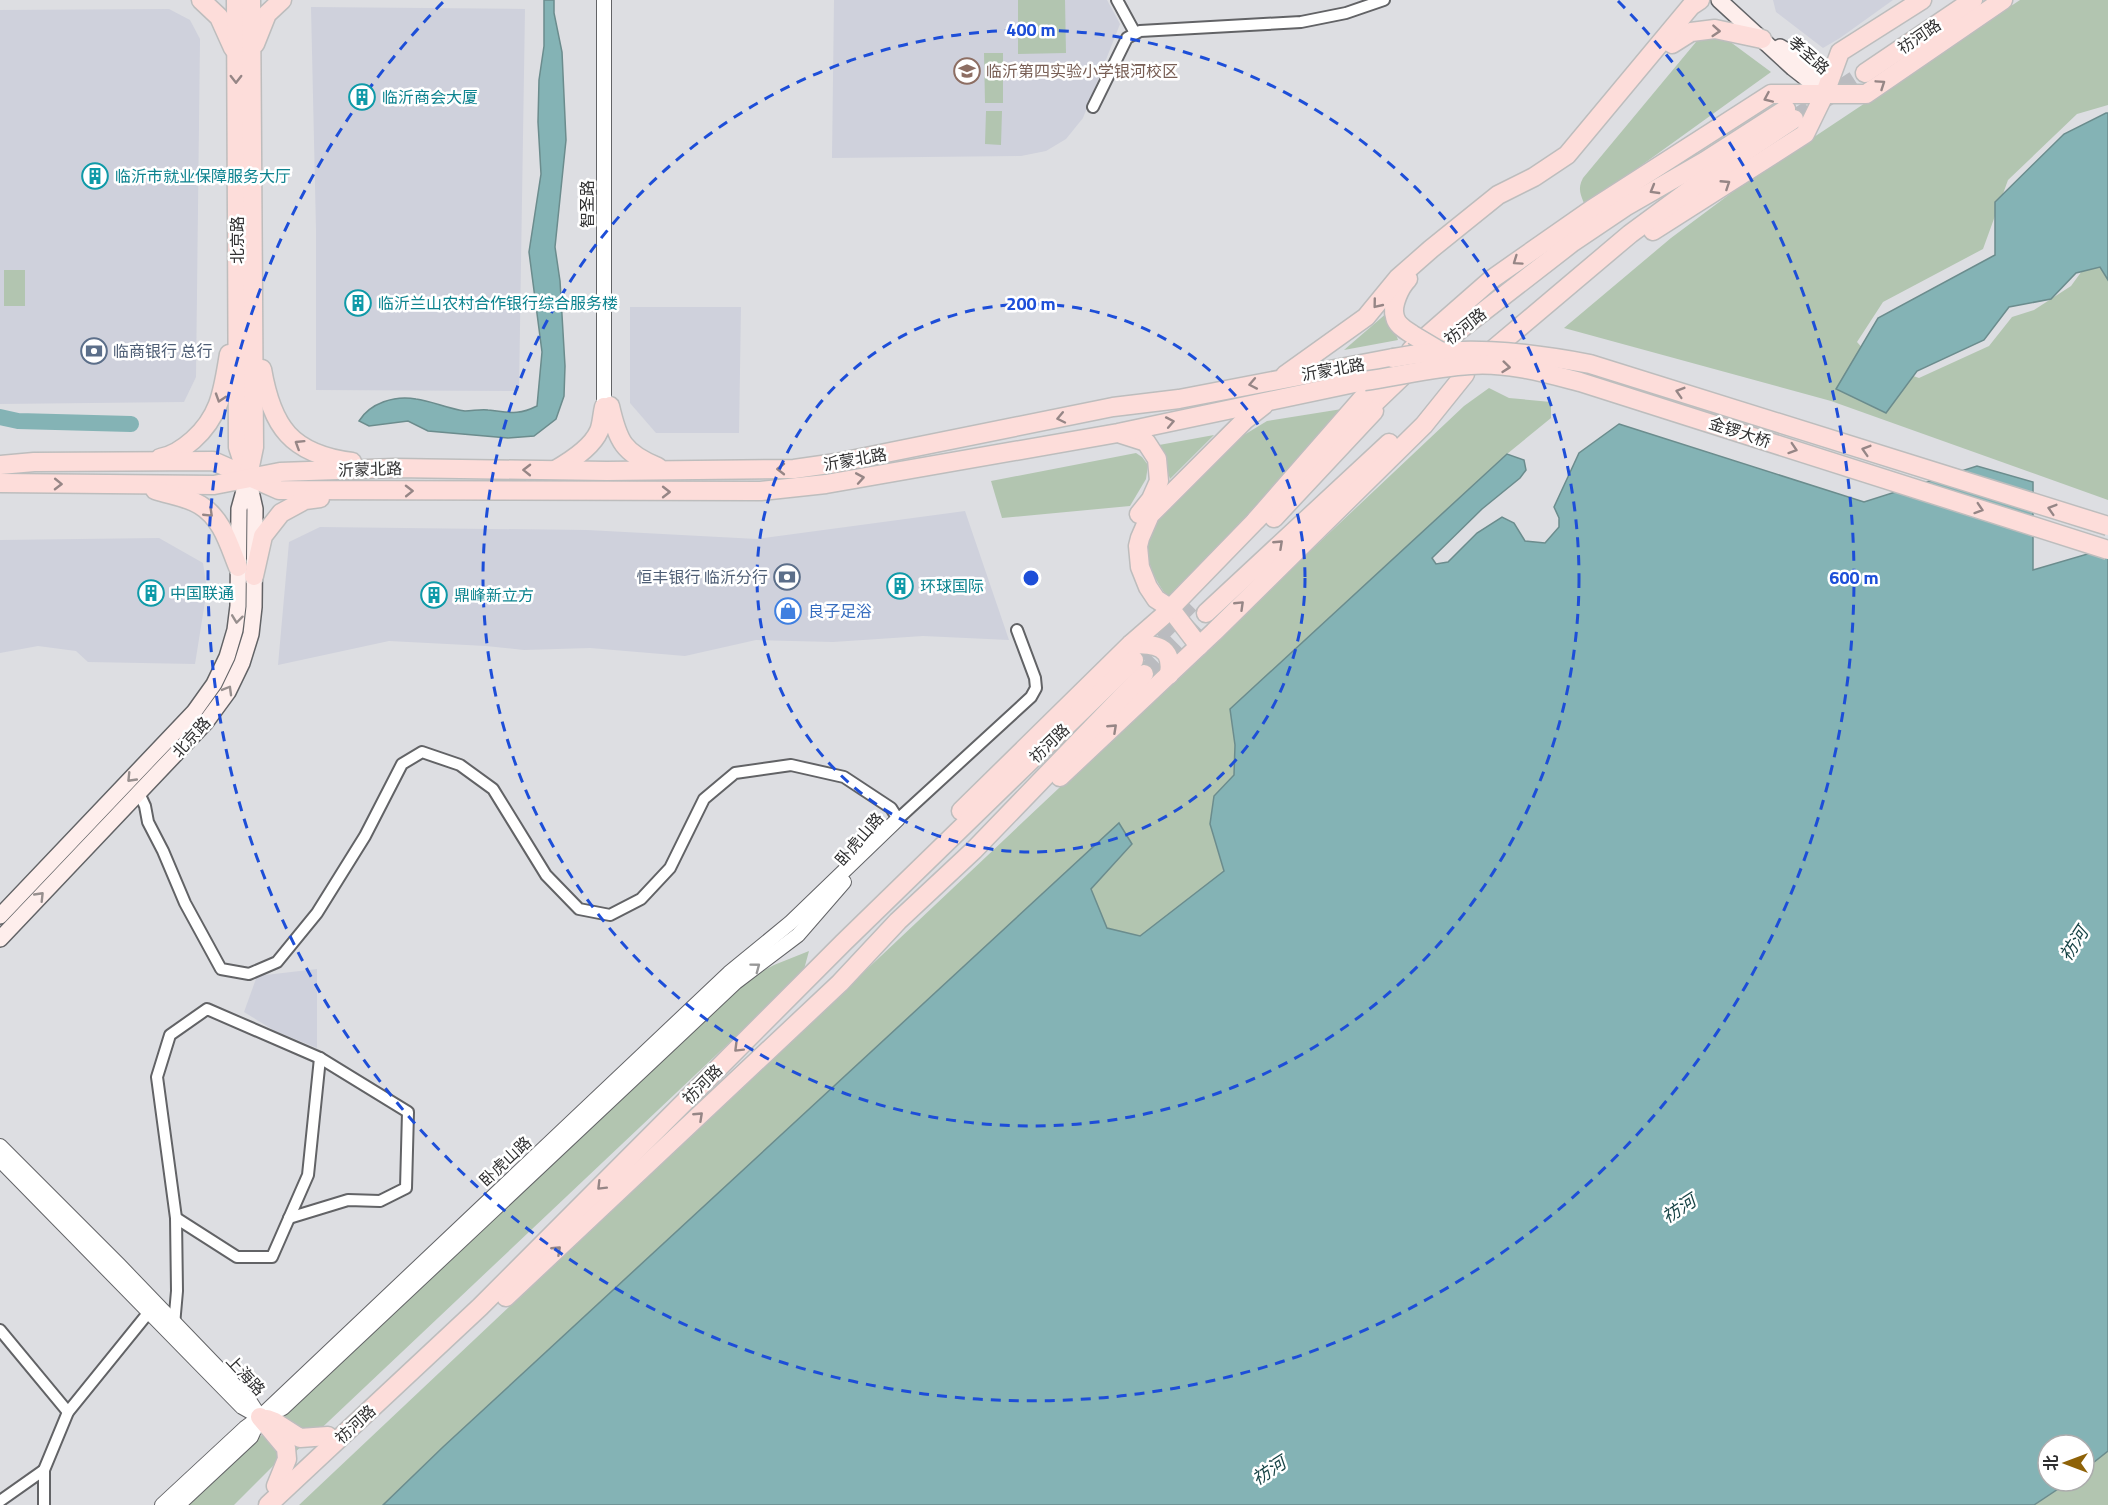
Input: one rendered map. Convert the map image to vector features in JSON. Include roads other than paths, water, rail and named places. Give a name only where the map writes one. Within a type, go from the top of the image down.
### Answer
[{"type":"main road","points":[[201,0],[219,17],[244,53],[267,14],[282,0]]},
{"type":"main road","name":"北京路","points":[[236,0],[244,53],[253,313],[254,447],[248,478]]},
{"type":"main road","name":"北京路","points":[[0,916],[194,712],[214,684],[227,657],[235,630],[255,508],[238,447],[237,299],[244,53],[251,0]]},
{"type":"main road","points":[[1281,378],[1366,317],[1398,278],[1498,195],[1534,177],[1567,155],[1691,6],[1700,0]]},
{"type":"main road","points":[[1447,350],[1401,328],[1394,316],[1402,285],[1428,259],[1502,198],[1572,161],[1698,13],[1706,0]]},
{"type":"main road","name":"孝圣路","points":[[1719,0],[1793,68],[1826,93]]},
{"type":"main road","name":"孝圣路","points":[[1724,0],[1732,4],[1785,51],[1802,60],[1826,93]]},
{"type":"main road","name":"祊河路","points":[[1522,324],[1646,236],[1805,134],[1826,93],[1840,52],[1922,0]]},
{"type":"main road","name":"祊河路","points":[[1951,0],[1860,69],[1973,0]]},
{"type":"main road","points":[[1256,520],[1383,375],[1492,279],[1592,209],[1771,94],[1866,94],[2003,0]]},
{"type":"main road","points":[[1672,44],[1691,32],[1715,29],[1762,39]]},
{"type":"main road","name":"祊河路","points":[[1790,114],[1630,234],[1522,324],[1322,504],[1200,607],[1413,366],[1573,242],[1625,207],[1790,114]]},
{"type":"main road","points":[[1509,291],[1592,209]]},
{"type":"main road","points":[[147,461],[166,457],[187,446],[209,425],[224,386],[237,299]]},
{"type":"main road","points":[[253,313],[267,398],[292,441],[338,460],[395,468]]},
{"type":"main road","name":"沂蒙北路","points":[[0,483],[214,485],[280,472],[395,468],[794,469],[836,463],[1113,407],[1179,399],[1281,378],[1447,350]]},
{"type":"main road","name":"金锣大桥","points":[[1447,350],[1504,351],[1544,355],[1590,364],[2108,526]]},
{"type":"main road","name":"金锣大桥","points":[[1364,381],[1471,364],[1506,366],[1549,374],[2108,550]]},
{"type":"main road","points":[[1136,659],[1166,612],[1413,366]]},
{"type":"main road","points":[[840,983],[1169,675],[1424,425],[1465,374]]},
{"type":"main road","name":"沂蒙北路","points":[[0,465],[34,462],[213,461],[279,490],[761,491],[826,484],[1118,433],[1364,381]]},
{"type":"main road","points":[[1198,646],[1156,599],[1144,579],[1138,546],[1150,515],[1245,420],[1266,403]]},
{"type":"main road","points":[[607,407],[628,451],[638,459],[665,470]]},
{"type":"main road","points":[[555,470],[569,462],[598,432],[607,407]]},
{"type":"main road","points":[[1118,433],[1146,442],[1157,459],[1159,481],[1151,499],[1132,523],[1126,546],[1131,578],[1142,594],[1166,612]]},
{"type":"main road","points":[[136,485],[201,506],[220,524],[246,572]]},
{"type":"main road","points":[[246,572],[263,536],[289,507],[305,500],[383,491]]},
{"type":"main road","name":"北京路","points":[[0,939],[206,722],[228,692],[242,663],[251,634],[254,608],[246,572]]},
{"type":"main road","points":[[1136,659],[1152,644],[1159,647],[1168,654],[1171,666],[1169,675]]},
{"type":"main road","name":"祊河路","points":[[268,1505],[480,1307],[843,943],[912,858],[1136,659]]},
{"type":"main road","name":"祊河路","points":[[284,1505],[840,983],[898,921],[974,850],[1136,659]]},
{"type":"main road","points":[[255,1505],[410,1360],[480,1307]]},
{"type":"main road","points":[[260,1417],[275,1422],[300,1438],[328,1436]]},
{"type":"main road","points":[[260,1417],[286,1448],[287,1459],[276,1486]]},
{"type":"street","name":"智圣路","points":[[604,0],[607,407]]},
{"type":"street","name":"智圣路","points":[[607,407],[609,0]]},
{"type":"street","points":[[1117,0],[1135,33]]},
{"type":"street","points":[[1093,107],[1127,38],[1140,31],[1301,22],[1346,13],[1384,0]]},
{"type":"street","points":[[140,793],[148,822],[185,903],[220,969],[249,974],[277,962],[317,914],[365,836],[402,764],[422,752],[460,765],[493,789],[546,874],[579,909],[610,915],[641,899],[670,868],[705,800],[735,772],[791,765],[844,777],[891,808],[898,819],[1031,697],[1036,688],[1035,678],[1017,630]]},
{"type":"street","name":"卧虎山路","points":[[162,1505],[245,1428],[260,1417],[283,1408],[736,982],[798,935],[898,819]]},
{"type":"street","points":[[174,1325],[177,1291],[176,1218],[157,1077],[170,1035],[207,1009],[320,1058],[408,1112],[406,1188],[380,1201],[348,1200],[289,1218]]},
{"type":"street","points":[[176,1218],[237,1257],[272,1257],[308,1175],[320,1058]]},
{"type":"street","name":"上海路","points":[[0,1146],[249,1400],[260,1417]]},
{"type":"street","name":"上海路","points":[[0,1160],[242,1407],[260,1417]]},
{"type":"street","points":[[44,1505],[44,1470],[68,1412],[149,1312]]},
{"type":"street","points":[[0,1330],[68,1412]]},
{"type":"street","points":[[178,1505],[251,1437],[260,1417]]},
{"type":"street","points":[[0,1501],[44,1470]]},
{"type":"water","points":[[544,0],[554,0],[554,13],[562,52],[566,140],[555,247],[560,281],[565,366],[564,396],[556,419],[534,436],[508,438],[428,431],[408,421],[369,426],[359,421],[370,409],[392,399],[400,398],[422,400],[465,411],[518,412],[537,406],[542,352],[529,252],[541,174],[538,122],[539,80],[544,46]]},
{"type":"water","points":[[2108,113],[2108,280],[2100,267],[2076,273],[2051,299],[2009,307],[1984,340],[1917,371],[1886,413],[1836,389],[1878,318],[1995,255],[1995,202],[2064,134]]},
{"type":"water","name":"祊河","points":[[1619,424],[1864,502],[1977,466],[2033,482],[2033,570],[2108,548],[2108,1451],[2096,1460],[2096,1433],[2036,1433],[2036,1493],[2052,1493],[2034,1505],[383,1505],[1119,823],[1132,844],[1091,889],[1107,928],[1140,936],[1224,871],[1210,824],[1214,796],[1234,775],[1235,745],[1230,709],[1507,454],[1524,460],[1526,470],[1432,558],[1436,564],[1448,562],[1477,533],[1502,517],[1514,523],[1525,541],[1545,543],[1559,527],[1559,518],[1554,507],[1579,453]]},
{"type":"waterway","points":[[0,417],[18,421],[131,424]]},
{"type":"tunnel","points":[[1794,119],[1865,73]]},
{"type":"tunnel","points":[[1139,655],[1193,601]]},
{"type":"tunnel","points":[[1144,674],[1206,613]]},
{"type":"place","name":"临沂第四实验小学银河校区","points":[[967,71]]},
{"type":"place","name":"临沂商会大厦","points":[[362,97]]},
{"type":"place","name":"临沂市就业保障服务大厅","points":[[95,176]]},
{"type":"place","name":"临沂兰山农村合作银行综合服务楼","points":[[358,303]]},
{"type":"place","name":"临商银行 总行","points":[[94,351]]},
{"type":"place","name":"恒丰银行 临沂分行","points":[[787,577]]},
{"type":"place","name":"环球国际","points":[[900,586]]},
{"type":"place","name":"中国联通","points":[[151,593]]},
{"type":"place","name":"鼎峰新立方","points":[[434,595]]},
{"type":"place","name":"良子足浴","points":[[788,611]]}]
